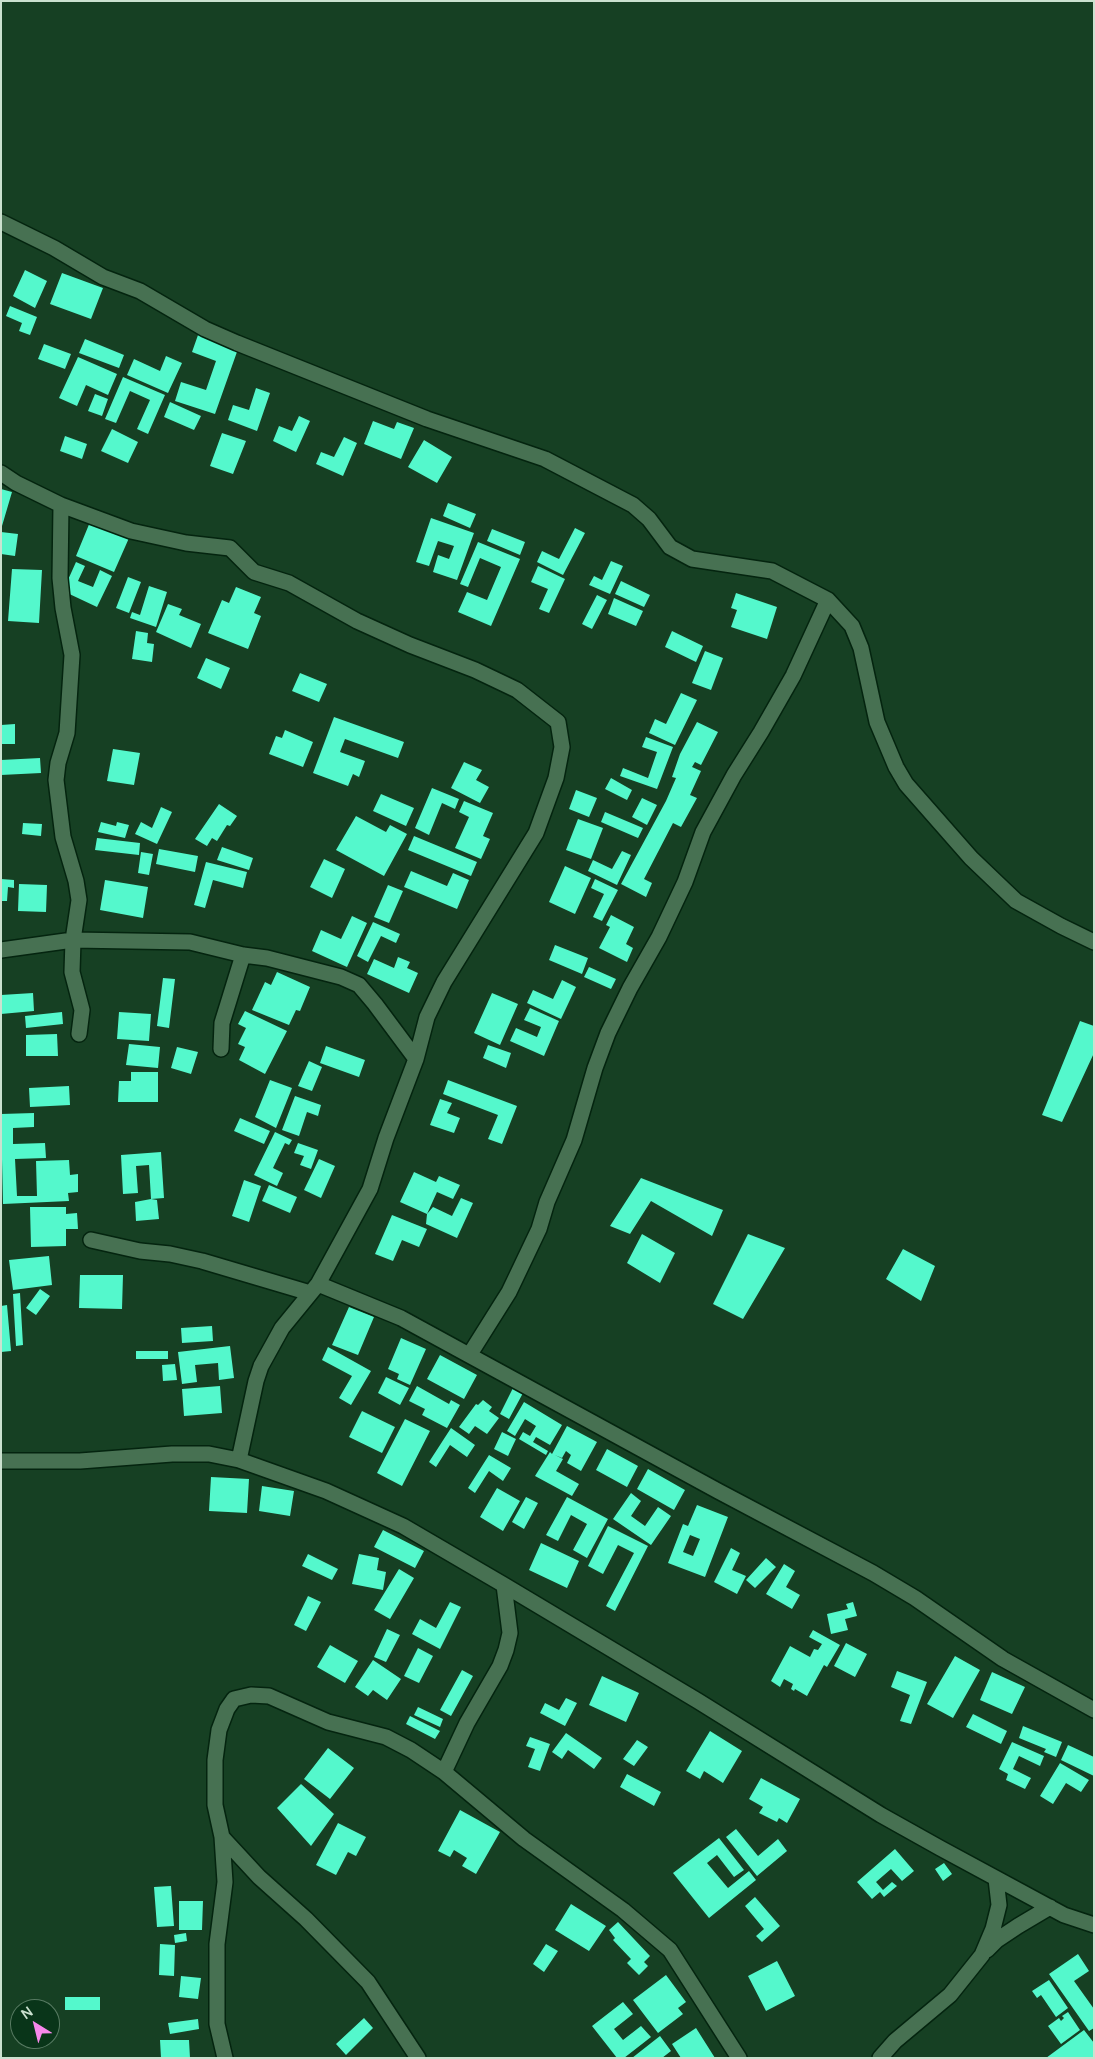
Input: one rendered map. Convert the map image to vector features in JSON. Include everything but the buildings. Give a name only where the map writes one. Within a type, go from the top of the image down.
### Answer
[{"type":"street","points":[[1,222],[54,248],[102,277],[140,291],[205,329],[236,343],[427,419],[544,460],[633,505],[649,519],[670,547],[692,560],[772,571],[828,600],[852,626],[861,648],[877,722],[896,767],[906,784],[971,858],[1016,901],[1094,942]]},
{"type":"street","points":[[1,473],[16,483],[61,505],[131,531],[186,543],[230,548],[254,572],[288,583],[366,625],[517,690],[558,722],[562,746],[556,778],[536,832],[444,982],[427,1018],[416,1059],[386,1138],[370,1189],[314,1289],[282,1328],[261,1366],[239,1460]]},
{"type":"street","points":[[61,505],[60,578],[63,608],[72,655],[67,733],[58,763],[56,780],[63,837],[76,881],[79,900],[73,940],[72,972],[82,1010],[79,1034]]},
{"type":"street","points":[[470,1354],[508,1292],[539,1229],[546,1202],[574,1140],[595,1068],[608,1033],[630,988],[659,937],[685,882],[703,832],[734,775],[793,676],[828,600]]},
{"type":"street","points":[[1,950],[73,940],[190,942],[243,956],[267,958],[341,977],[359,984],[416,1059]]},
{"type":"street","points":[[221,1049],[222,1024],[243,956]]},
{"type":"street","points":[[91,1240],[140,1251],[170,1254],[202,1261],[314,1289],[401,1318],[873,1573],[915,1598],[1002,1660],[1094,1710]]},
{"type":"street","points":[[1,1461],[80,1461],[172,1454],[208,1454],[239,1460],[326,1492],[403,1526],[698,1701],[881,1815],[1050,1907],[1094,1925]]},
{"type":"street","points":[[444,1772],[467,1723],[500,1666],[506,1650],[510,1633],[504,1586]]},
{"type":"street","points":[[225,2058],[217,2024],[217,1944],[225,1882],[222,1837],[215,1805],[216,1760],[219,1730],[227,1710],[234,1699],[251,1695],[269,1696],[328,1722],[386,1738],[411,1750],[444,1772],[524,1839],[623,1910],[670,1950],[739,2058]]},
{"type":"street","points":[[222,1837],[259,1877],[306,1919],[368,1982],[418,2058]]},
{"type":"street","points":[[982,1954],[993,1929],[999,1905],[996,1879]]},
{"type":"street","points":[[880,2058],[895,2041],[950,1995],[982,1954],[1004,1935],[1050,1907]]}]
